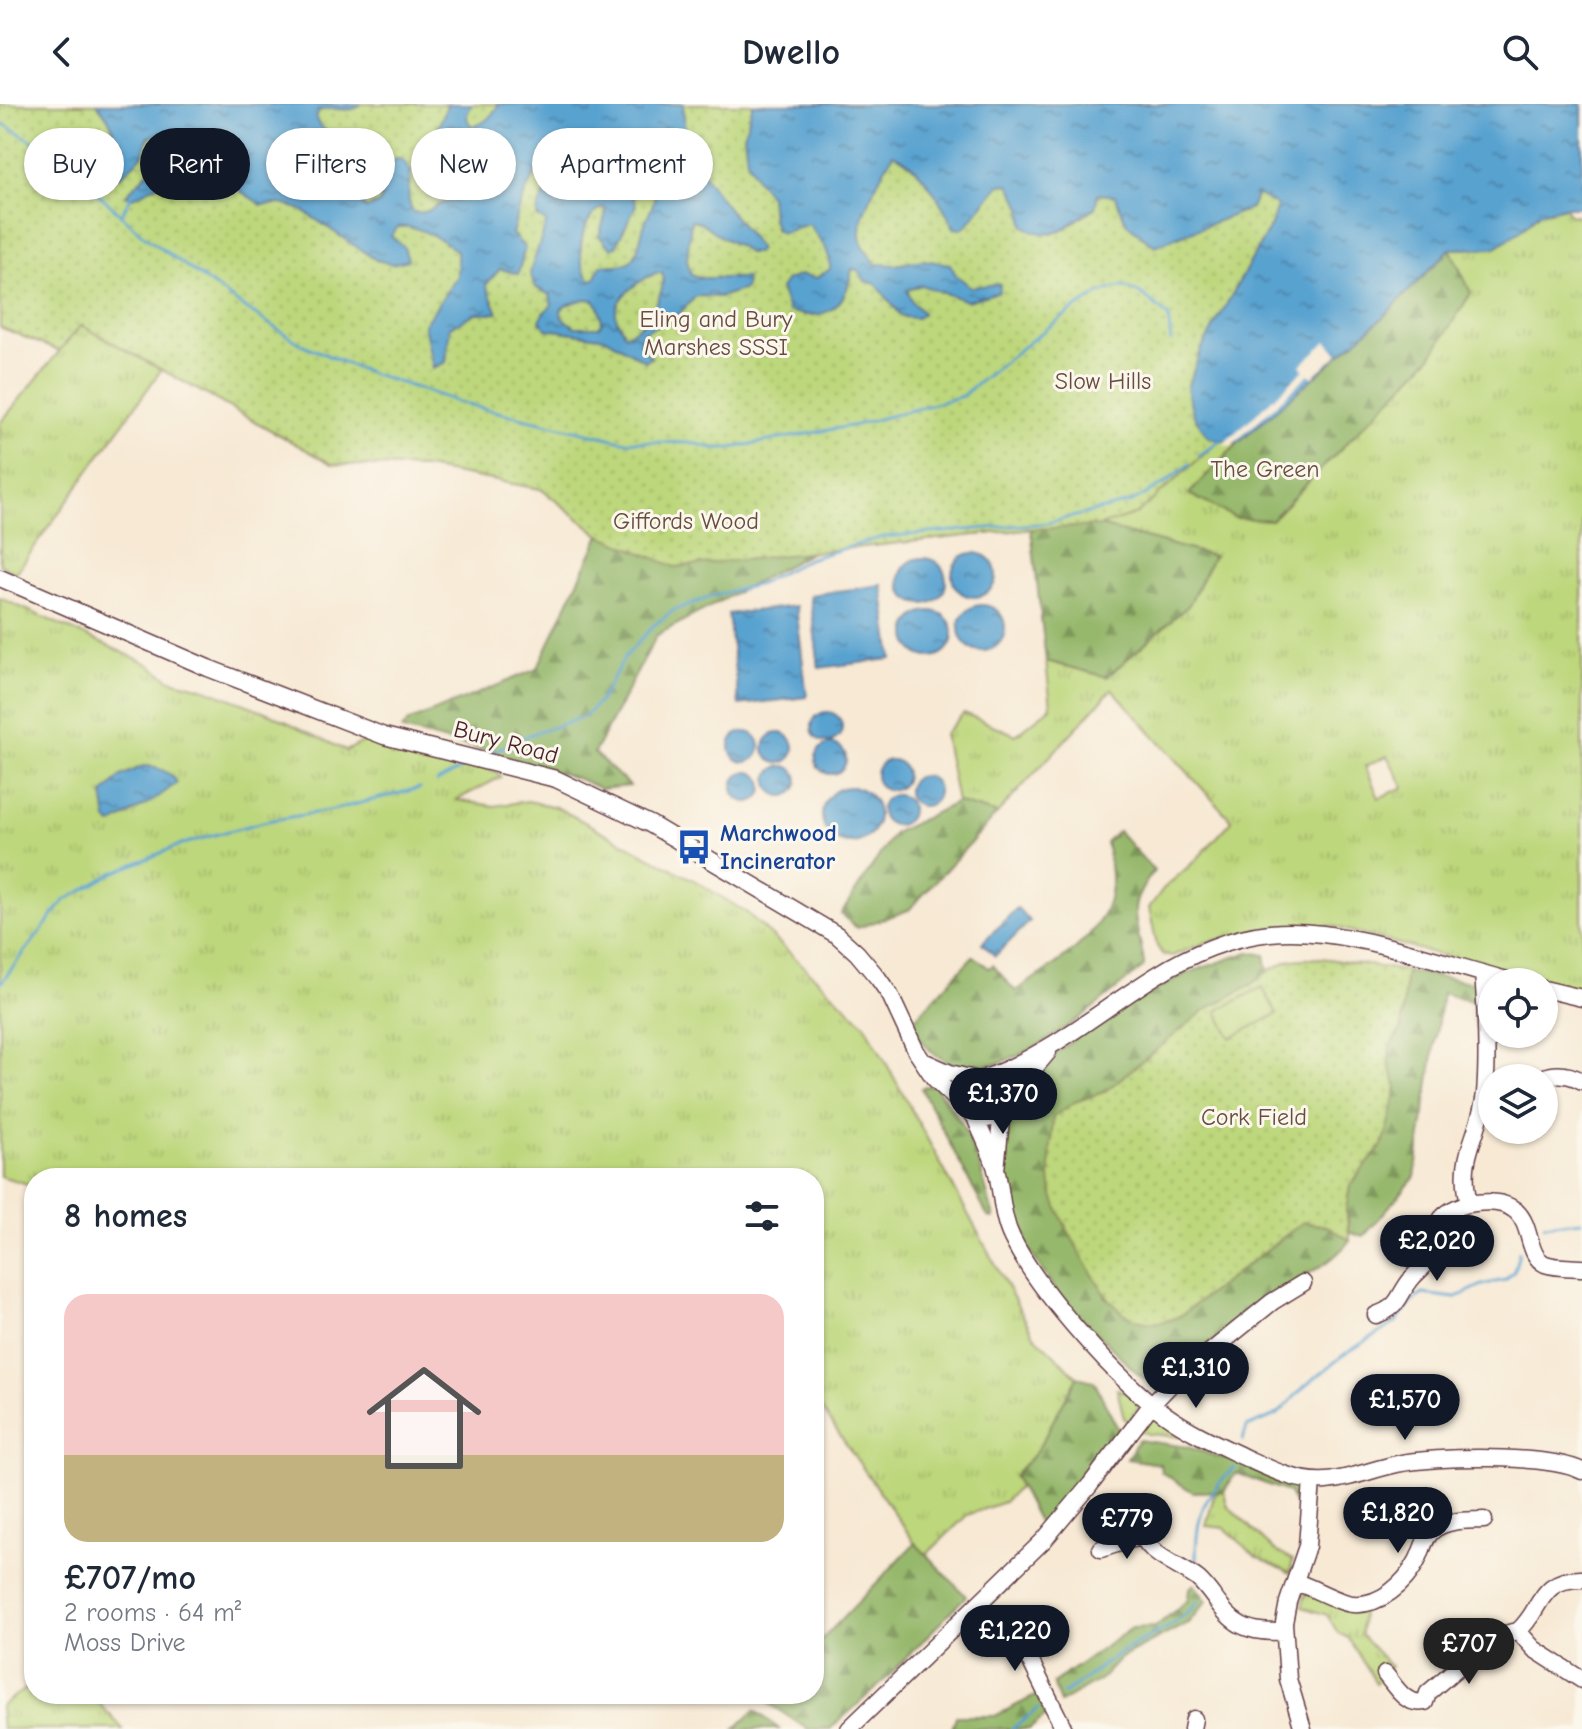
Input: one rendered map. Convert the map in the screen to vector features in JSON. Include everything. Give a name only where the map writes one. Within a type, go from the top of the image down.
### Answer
[{"type":"street","name":"Bury Road","points":[[0,578],[208,668],[367,730],[556,779],[650,824],[837,935],[857,953],[884,987],[934,1078],[972,1114]]},
{"type":"street","points":[[1478,973],[1347,937],[1271,932],[1234,939],[1159,974],[1051,1048],[971,1084],[965,1094],[996,1170],[1008,1229],[1034,1275],[1092,1344],[1152,1404],[1174,1421],[1275,1471],[1312,1481],[1336,1480],[1397,1464],[1431,1460],[1537,1459],[1581,1467]]},
{"type":"street","points":[[1558,992],[1582,998]]},
{"type":"street","points":[[972,1114],[988,1119],[1004,1107],[1051,1048]]},
{"type":"street","points":[[923,1061],[950,1073],[1001,1086],[1004,1107],[996,1170]]},
{"type":"street","points":[[1558,1074],[1574,1076],[1582,1081]]},
{"type":"street","points":[[1469,1203],[1464,1183],[1464,1163],[1478,1124]]},
{"type":"street","points":[[1376,1315],[1398,1303],[1412,1278],[1427,1263],[1440,1221],[1450,1210],[1469,1203],[1490,1201],[1516,1212],[1525,1223],[1537,1256],[1544,1264],[1582,1268]]},
{"type":"street","points":[[853,1728],[1068,1513],[1152,1404],[1204,1356],[1288,1290],[1303,1283]]},
{"type":"street","points":[[1303,1729],[1288,1679],[1284,1632],[1285,1613],[1309,1535],[1312,1481]]},
{"type":"street","points":[[1295,1582],[1316,1588],[1344,1603],[1376,1601],[1395,1588],[1414,1567],[1426,1539],[1436,1528],[1451,1522],[1484,1520]]},
{"type":"street","points":[[1101,1549],[1140,1531],[1187,1582],[1240,1624],[1256,1631],[1284,1632]]},
{"type":"street","points":[[1385,1674],[1406,1699],[1425,1702],[1428,1693],[1486,1643],[1518,1631],[1528,1623],[1539,1599],[1551,1588],[1582,1579]]},
{"type":"street","points":[[979,1604],[1030,1660],[1064,1729]]},
{"type":"street","points":[[1518,1631],[1534,1649],[1582,1680]]},
{"type":"green space","name":"Eling and Bury Marshes SSSI","points":[[0,104],[1229,104],[1301,137],[1283,375],[1220,440],[1137,514],[1100,526],[1031,529],[675,567],[600,535],[541,489],[426,468],[332,464],[81,325],[59,351],[0,327]]},
{"type":"green space","name":"Giffords Wood","points":[[0,127],[24,136],[24,200],[124,200],[124,175],[140,181],[140,200],[189,200],[886,469],[1213,556],[1189,605],[1107,677],[1046,661],[1031,529],[812,552],[657,635],[594,753],[630,786],[601,789],[492,752],[402,730],[408,722],[537,669],[600,535],[541,489],[426,468],[332,464],[81,325],[59,351],[0,327]]},
{"type":"green space","points":[[1565,207],[1569,215],[1582,216],[1582,993],[1558,987],[1558,968],[1489,968],[1332,926],[1276,927],[1207,942],[1172,956],[1163,955],[1157,946],[1149,908],[1163,889],[1196,860],[1232,821],[1112,689],[997,814],[957,802],[944,734],[964,713],[1016,735],[1051,707],[1046,661],[1107,677],[1213,556],[1100,526],[1180,475],[1220,440],[1238,443],[1190,493],[1271,520],[1430,358],[1471,293],[1450,249],[1494,248],[1519,232],[1539,213]],"holes":[[[1387,756],[1404,787],[1379,798],[1365,766]]]},
{"type":"green space","name":"The Green","points":[[1450,249],[1471,293],[1430,358],[1271,520],[1235,518],[1189,494],[1238,443],[1382,318]]},
{"type":"green space","points":[[81,325],[161,370],[16,573],[0,565],[0,423]]},
{"type":"green space","points":[[0,598],[147,663],[171,680],[203,688],[271,714],[346,751],[367,740],[405,755],[418,754],[451,765],[497,772],[501,777],[456,800],[494,806],[528,801],[556,807],[694,880],[747,913],[865,1024],[1033,1334],[1077,1377],[1037,1451],[1014,1476],[1019,1487],[1004,1502],[967,1515],[926,1555],[824,1412],[824,1168],[24,1168],[24,1183],[0,1176]]},
{"type":"green space","points":[[957,802],[997,814],[909,910],[857,928],[841,914],[894,833]]},
{"type":"green space","points":[[1118,831],[1154,871],[1138,897],[1135,912],[1144,967],[1075,1021],[1018,1056],[990,1065],[963,1066],[935,1054],[909,1025],[973,956],[989,968],[993,965],[1015,991],[1062,960],[1090,934],[1108,903],[1111,874],[1106,842]]},
{"type":"green space","points":[[1249,952],[1265,955],[1268,971],[1252,984],[1204,1011],[1104,1092],[1075,1102],[1052,1157],[1050,1173],[1106,1297],[1128,1316],[1180,1316],[1303,1222],[1327,1226],[1350,1240],[1326,1263],[1280,1291],[1155,1386],[1139,1375],[1059,1296],[1020,1236],[1010,1214],[1006,1183],[1004,1146],[1009,1119],[1044,1066],[1098,1021],[1185,974]]},
{"type":"green space","name":"Cork Field","points":[[1321,958],[1406,971],[1401,1030],[1390,1046],[1389,1065],[1397,1087],[1382,1146],[1350,1185],[1346,1211],[1350,1240],[1327,1226],[1303,1222],[1180,1316],[1162,1322],[1132,1318],[1120,1310],[1100,1287],[1057,1208],[1050,1174],[1053,1117],[1075,1102],[1104,1092],[1204,1011],[1252,984],[1268,971],[1290,960]]},
{"type":"green space","points":[[1406,971],[1477,983],[1475,1002],[1442,993],[1415,1177],[1363,1237],[1349,1232],[1346,1201],[1350,1185],[1360,1170],[1397,1087],[1389,1065],[1390,1046],[1401,1030]]},
{"type":"green space","points":[[1262,987],[1277,1014],[1231,1038],[1217,1011]]},
{"type":"green space","points":[[934,1084],[962,1124],[979,1164],[994,1218],[988,1217],[921,1088]]},
{"type":"green space","points":[[1077,1377],[1094,1381],[1119,1431],[1062,1504],[1040,1525],[1014,1476],[1037,1451]]},
{"type":"green space","points":[[1117,1389],[1130,1394],[1139,1406],[1129,1422],[1124,1418]]},
{"type":"green space","points":[[1152,1417],[1196,1438],[1148,1434],[1138,1430]]},
{"type":"green space","points":[[1138,1440],[1188,1447],[1222,1458],[1228,1457],[1254,1470],[1306,1485],[1307,1508],[1295,1505],[1288,1492],[1236,1473],[1224,1491],[1193,1492],[1161,1472],[1160,1464],[1127,1459]]},
{"type":"green space","points":[[1224,1491],[1227,1505],[1275,1551],[1293,1560],[1290,1573],[1255,1556],[1225,1528],[1206,1526],[1215,1492]]},
{"type":"green space","points":[[915,1543],[966,1596],[884,1681],[830,1729],[807,1729],[770,1704],[824,1704],[824,1638]]},
{"type":"green space","points":[[1194,1584],[1207,1601],[1188,1623],[1121,1658],[1101,1679],[1060,1703],[1053,1683],[1132,1628],[1155,1627],[1188,1600],[1189,1589]]},
{"type":"green space","points":[[1306,1593],[1362,1609],[1361,1635],[1390,1666],[1376,1683],[1348,1638],[1338,1633],[1327,1615],[1302,1607]]},
{"type":"green space","points":[[24,1690],[24,1704],[100,1704],[123,1729],[2,1729],[0,1706]]},
{"type":"green space","points":[[1037,1695],[1046,1716],[1029,1729],[952,1729],[956,1716],[995,1716]]},
{"type":"green space","points":[[755,1710],[779,1729],[735,1729]]},
{"type":"water","points":[[97,104],[361,104],[352,109],[319,111],[316,119],[323,128],[266,128],[266,200],[359,200],[366,209],[380,200],[395,200],[395,159],[402,159],[411,171],[409,202],[413,212],[457,200],[516,200],[516,128],[438,128],[447,104],[472,104],[467,116],[472,126],[485,121],[499,104],[684,104],[685,128],[532,128],[532,180],[519,208],[512,234],[525,248],[518,274],[500,269],[486,285],[498,313],[476,313],[450,327],[446,362],[433,368],[424,325],[457,276],[457,251],[422,231],[398,227],[391,236],[404,247],[408,260],[392,264],[376,260],[300,209],[281,204],[262,205],[250,197],[250,128],[140,128],[140,158],[124,173],[124,128],[113,128]]},
{"type":"water","points":[[753,104],[1582,104],[1582,207],[1539,213],[1519,232],[1494,248],[1450,249],[1382,318],[1238,443],[1209,438],[1193,414],[1187,388],[1202,348],[1271,225],[1277,206],[1257,194],[1251,208],[1155,246],[1127,224],[1115,196],[1098,194],[1095,208],[1062,230],[1046,234],[1036,232],[1024,226],[1022,208],[1009,184],[999,185],[962,229],[954,228],[937,196],[921,175],[893,154],[861,222],[861,240],[870,257],[876,264],[895,265],[922,260],[950,264],[956,275],[971,287],[1000,284],[999,292],[967,301],[921,285],[907,290],[912,302],[923,313],[917,318],[902,317],[876,284],[865,281],[858,270],[852,269],[845,293],[832,309],[814,315],[802,314],[788,311],[780,289],[786,280],[801,275],[816,278],[830,269],[830,260],[809,224],[782,233],[776,230],[770,196],[747,160],[744,135]]},
{"type":"water","points":[[140,180],[140,194],[132,198],[126,195]]},
{"type":"water","points":[[713,189],[759,249],[756,253],[748,253],[704,224],[691,220],[687,260],[691,275],[699,278],[746,278],[745,289],[720,297],[696,296],[675,318],[643,332],[639,342],[651,358],[645,361],[606,338],[547,329],[540,321],[552,305],[550,295],[535,287],[530,272],[546,224],[537,217],[542,200],[634,200],[636,205],[616,246],[611,248],[599,236],[606,213],[604,207],[589,220],[581,252],[585,272],[591,280],[595,279],[601,265],[623,264],[634,257],[654,200],[713,200]],"holes":[[[656,273],[663,273],[663,281],[653,309],[640,326],[625,334],[616,316],[619,302],[636,284]],[[585,299],[594,300],[599,307],[602,322],[599,327],[575,327],[562,318],[561,310],[566,305]]]},
{"type":"water","points":[[974,553],[990,559],[996,575],[990,591],[974,597],[958,591],[952,575],[958,559]]},
{"type":"water","points":[[923,558],[939,565],[946,581],[939,597],[923,604],[907,597],[900,581],[907,565]]},
{"type":"water","points":[[882,585],[892,659],[819,668],[810,595]]},
{"type":"water","points":[[982,605],[998,612],[1005,628],[998,644],[982,651],[966,644],[959,628],[966,612]]},
{"type":"water","points":[[796,606],[807,697],[739,705],[728,614]]},
{"type":"water","points":[[930,611],[946,618],[953,634],[946,650],[930,657],[914,650],[907,634],[914,618]]},
{"type":"water","points":[[827,712],[838,716],[842,727],[838,738],[827,742],[816,738],[812,727],[816,716]]},
{"type":"water","points":[[745,732],[756,736],[760,747],[756,758],[745,762],[734,758],[730,747],[734,736]]},
{"type":"water","points":[[779,733],[790,737],[794,748],[790,759],[779,763],[768,759],[764,748],[768,737]]},
{"type":"water","points":[[831,744],[842,748],[846,759],[842,770],[831,774],[820,770],[816,759],[820,748]]},
{"type":"water","points":[[891,760],[902,764],[906,775],[902,786],[891,790],[880,786],[876,775],[880,764]]},
{"type":"water","points":[[143,766],[163,770],[177,783],[111,825],[107,820],[103,794],[121,776]]},
{"type":"water","points":[[783,766],[794,770],[798,781],[794,792],[783,796],[772,792],[768,781],[772,770]]},
{"type":"water","points":[[748,772],[759,776],[763,787],[759,798],[748,802],[737,798],[733,787],[737,776]]},
{"type":"water","points":[[923,776],[934,780],[938,791],[934,802],[923,806],[912,802],[908,791],[912,780]]},
{"type":"water","points":[[850,787],[870,795],[878,815],[870,835],[850,843],[830,835],[822,815],[830,795]]},
{"type":"water","points":[[896,795],[907,799],[911,810],[907,821],[896,825],[885,821],[881,810],[885,799]]},
{"type":"water","points":[[1017,908],[1030,921],[995,956],[982,943]]},
{"type":"pier","points":[[1327,341],[1339,354],[1312,377],[1309,374],[1231,446],[1223,444],[1304,370],[1301,365]]},
{"type":"waterway","points":[[0,122],[55,154],[145,237],[301,344],[364,371],[468,405],[622,441],[692,443],[731,448],[856,425],[962,396],[1065,315],[1107,290],[1121,287],[1140,294],[1168,316],[1171,341]]},
{"type":"waterway","points":[[121,215],[131,197]]},
{"type":"waterway","points":[[1199,456],[1220,440]]},
{"type":"waterway","points":[[492,752],[529,735],[584,717],[599,702],[625,657],[654,625],[674,610],[760,584],[808,559],[883,537],[1047,523],[1132,502],[1190,464]]},
{"type":"waterway","points":[[437,782],[468,765]]},
{"type":"waterway","points":[[0,984],[64,901],[113,873],[180,845],[218,834],[420,788]]},
{"type":"waterway","points":[[1544,1225],[1582,1221]]},
{"type":"waterway","points":[[1243,1440],[1247,1427],[1278,1414],[1305,1386],[1345,1354],[1395,1323],[1415,1299],[1423,1294],[1455,1298],[1482,1285],[1505,1280],[1514,1271],[1519,1252]]},
{"type":"waterway","points":[[1196,1561],[1199,1520],[1207,1499],[1234,1468]]},
{"type":"waterway","points":[[1063,1694],[1120,1653],[1182,1618],[1198,1601]]},
{"type":"waterway","points":[[1012,1729],[1038,1709]]},
{"type":"place","name":"Marchwood Incinerator","points":[[694,847]]},
{"type":"park label","name":"Slow Hills","points":[[1103,381]]}]
